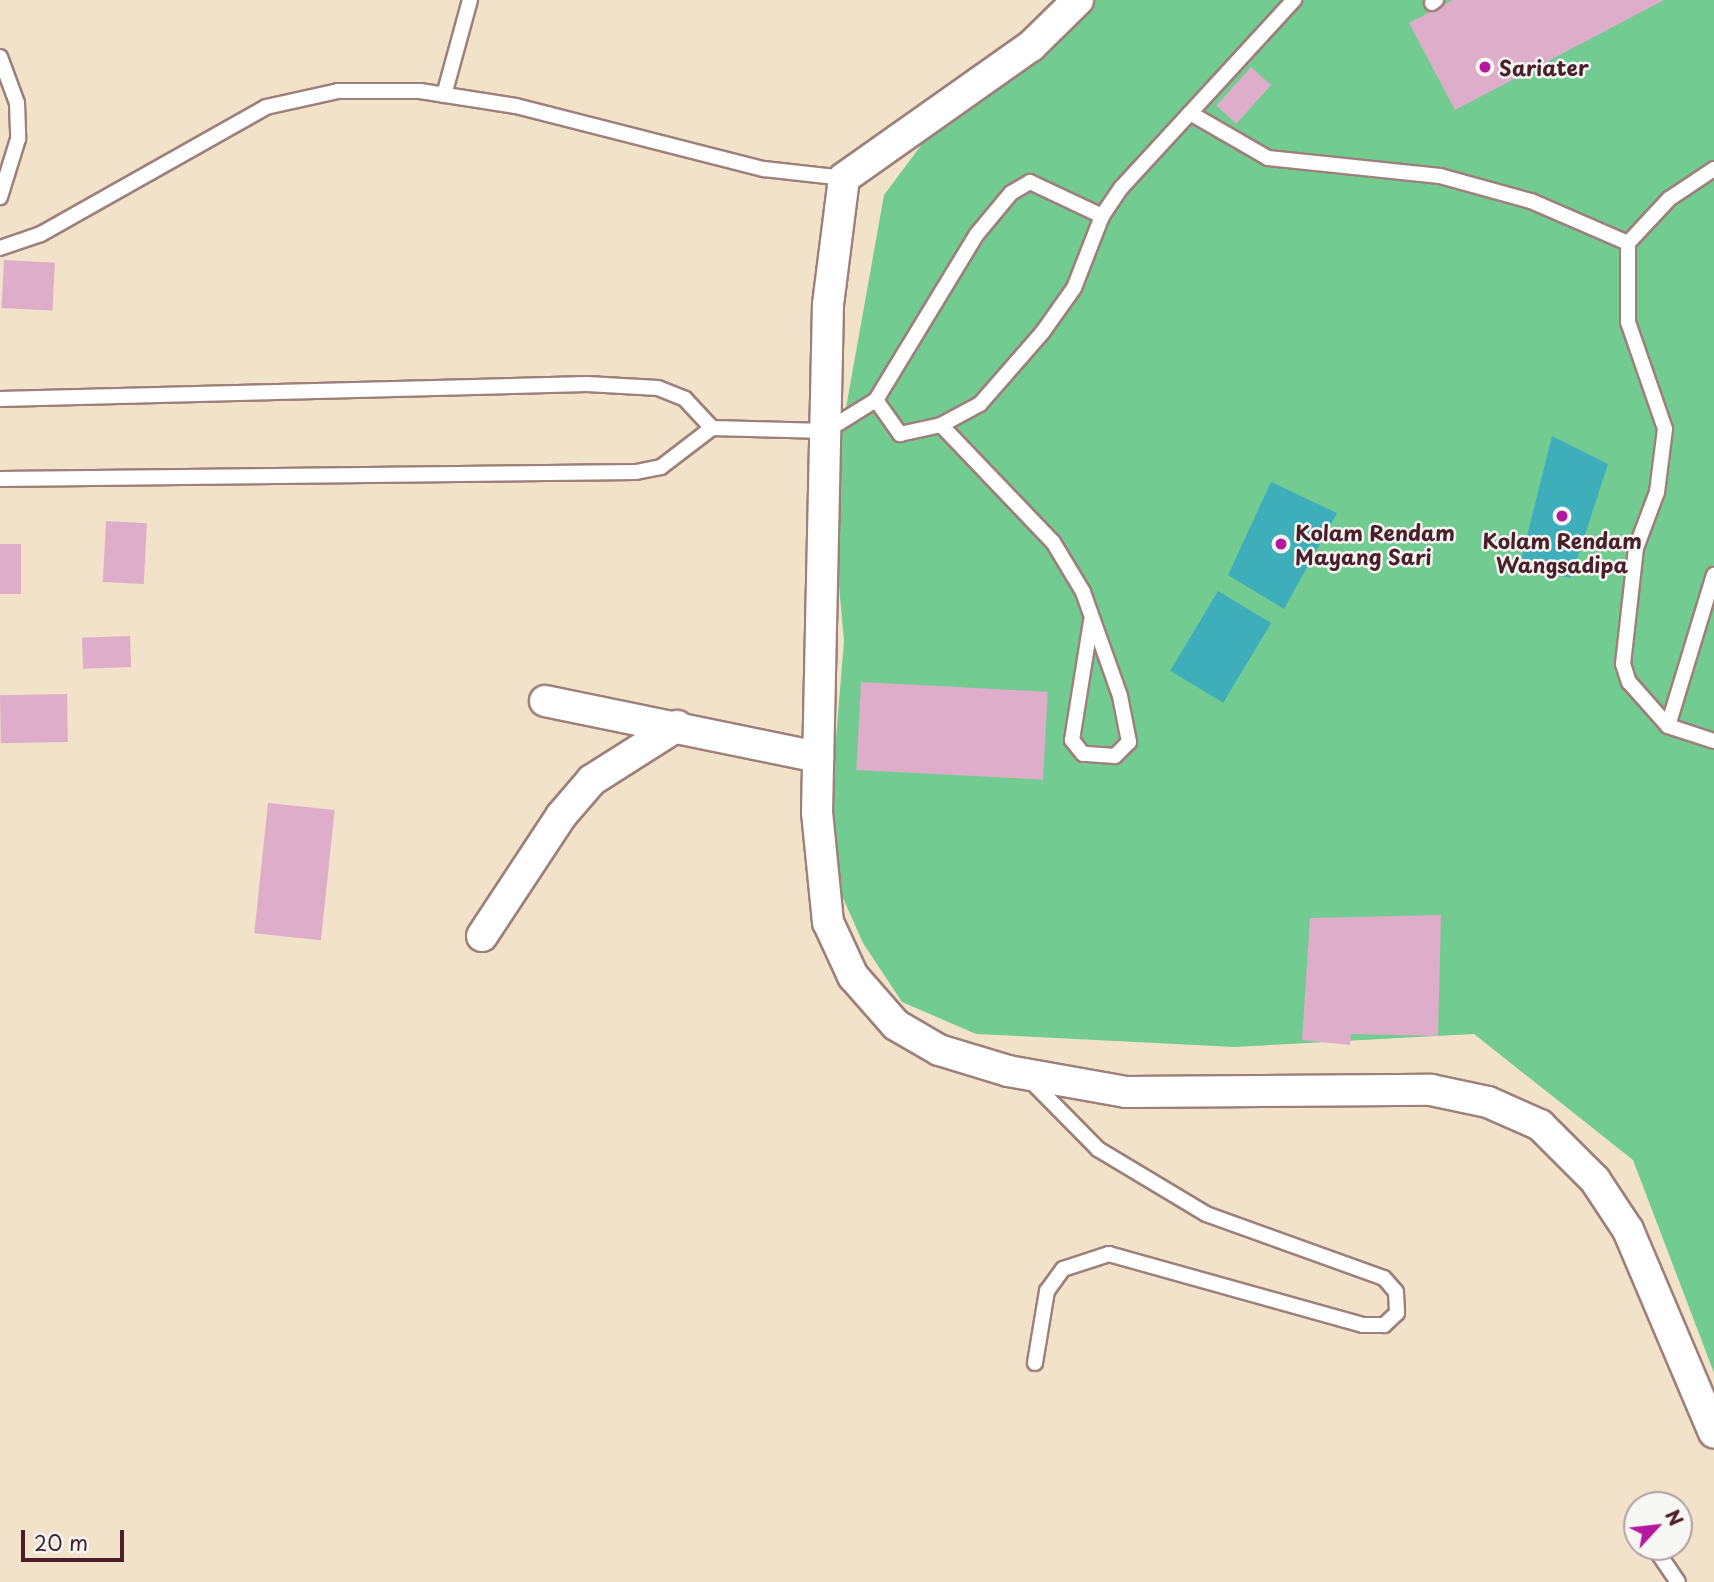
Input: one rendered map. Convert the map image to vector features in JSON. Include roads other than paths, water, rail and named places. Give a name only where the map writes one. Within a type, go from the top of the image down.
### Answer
[{"type":"street","points":[[1078,0],[1031,46],[844,178],[828,304],[818,757],[826,909],[853,976],[896,1025],[939,1050],[1024,1074],[1126,1091],[1431,1090],[1488,1102],[1541,1125],[1595,1180],[1628,1230],[1714,1433]]},
{"type":"street","points":[[545,701],[818,757]]},
{"type":"street","points":[[482,936],[561,816],[593,780],[677,726]]},
{"type":"lane","points":[[444,95],[470,0]]},
{"type":"lane","points":[[876,400],[900,434],[941,425],[981,404],[1042,333],[1074,288],[1102,216],[1190,113],[1294,0]]},
{"type":"lane","points":[[0,57],[17,103],[18,139],[0,197]]},
{"type":"lane","points":[[0,248],[41,234],[266,107],[338,91],[444,95],[516,106],[764,169],[844,178]]},
{"type":"lane","points":[[1190,113],[1268,158],[1440,176],[1531,201],[1628,243]]},
{"type":"lane","points":[[1714,169],[1669,199],[1628,243],[1628,323],[1665,429],[1657,492],[1636,548],[1623,664],[1629,682],[1668,726],[1714,741]]},
{"type":"lane","points":[[0,480],[636,472],[661,467],[712,428],[826,431],[876,400],[977,234],[1011,193],[1030,182],[1102,216]]},
{"type":"lane","points":[[0,399],[587,384],[658,388],[685,399],[712,428]]},
{"type":"lane","points":[[941,425],[1053,542],[1083,592],[1122,708],[1129,742],[1115,756],[1083,754],[1072,740],[1091,621]]},
{"type":"lane","points":[[1668,726],[1714,575]]},
{"type":"lane","points":[[1024,1074],[1098,1149],[1206,1214],[1384,1278],[1396,1292],[1397,1313],[1384,1325],[1363,1325],[1109,1254],[1063,1269],[1047,1292],[1035,1363]]},
{"type":"lane","points":[[1664,1561],[1678,1582]]},
{"type":"water","name":"Kolam Rendam Wangsadipa","points":[[1552,436],[1608,464],[1571,578],[1519,568]]},
{"type":"water","name":"Kolam Rendam Mayang Sari","points":[[1271,482],[1337,513],[1284,609],[1228,575]]},
{"type":"water","points":[[1218,591],[1271,623],[1223,703],[1170,671]]},
{"type":"place","name":"Sariater","points":[[1485,67]]},
{"type":"place","name":"Kolam Rendam Wangsadipa","points":[[1562,516]]},
{"type":"place","name":"Kolam Rendam Mayang Sari","points":[[1281,544]]}]
